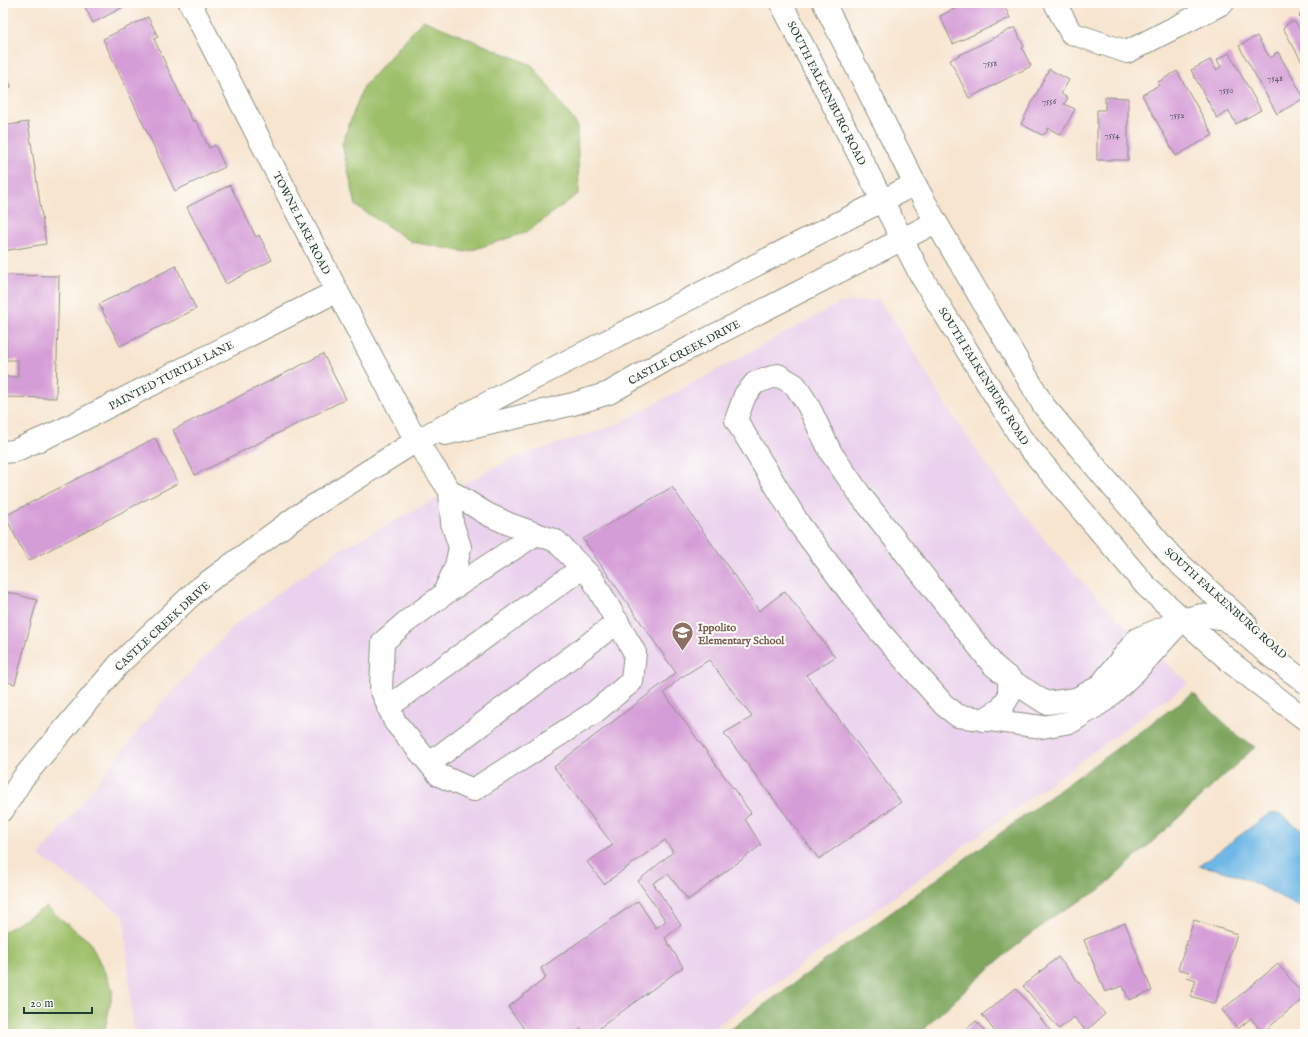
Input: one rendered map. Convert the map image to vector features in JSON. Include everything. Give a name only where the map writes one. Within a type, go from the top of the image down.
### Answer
[{"type":"street","name":"TOWNE LAKE ROAD","points":[[190,3],[337,291],[416,441],[450,491]]},
{"type":"street","name":"SOUTH FALKENBURG ROAD","points":[[781,3],[920,274],[1021,438],[1146,586],[1182,620],[1234,665],[1305,719]]},
{"type":"street","name":"SOUTH FALKENBURG ROAD","points":[[824,3],[915,184],[1044,406],[1171,556],[1261,637],[1305,671]]},
{"type":"street","points":[[1055,3],[1071,33],[1127,52],[1223,3]]},
{"type":"street","name":"CASTLE CREEK DRIVE","points":[[3,810],[23,778],[120,663],[196,590],[296,518],[416,441],[550,370],[915,184]]},
{"type":"street","name":"CASTLE CREEK DRIVE","points":[[416,441],[573,404],[609,393],[666,360],[936,222]]},
{"type":"street","name":"PAINTED TURTLE LANE","points":[[3,452],[14,451],[62,430],[337,291]]},
{"type":"street","points":[[1182,620],[1136,671],[1104,701],[1071,722],[1042,727],[958,716],[944,705],[874,625],[799,524],[736,420],[745,395],[755,383],[778,375],[795,385],[808,406],[831,453],[861,496],[994,665],[1015,683],[1046,702],[1076,699],[1099,687],[1137,639],[1182,620],[1202,615],[1224,619],[1239,629],[1269,655],[1305,682]]},
{"type":"street","points":[[450,491],[487,514],[509,524],[556,541],[592,578],[635,653],[632,682],[596,712],[472,790],[439,775],[395,722],[381,689],[383,642],[406,622],[443,595],[536,534]]},
{"type":"street","points":[[443,595],[456,566],[460,547],[452,522],[450,491]]},
{"type":"street","points":[[388,707],[582,568]]},
{"type":"street","points":[[430,763],[618,622]]},
{"type":"street","points":[[983,720],[1001,709],[1009,696],[1009,678]]},
{"type":"shaded area","name":"Ippolito Elementary School","points":[[878,300],[893,319],[948,409],[999,482],[1052,549],[1113,614],[1188,683],[706,1034],[134,1034],[124,916],[39,856],[154,711],[237,623],[339,550],[513,458],[616,425],[840,303]]},
{"type":"green space","points":[[423,20],[532,65],[577,125],[579,193],[527,232],[466,252],[412,242],[356,206],[342,144],[363,87]]},
{"type":"green space","points":[[1193,693],[1239,737],[1255,747],[1101,889],[1054,916],[1000,959],[934,1019],[920,1034],[724,1034]]},
{"type":"green space","points":[[46,907],[90,942],[113,990],[104,1034],[3,1034],[3,932]]},
{"type":"water","points":[[1270,813],[1281,815],[1305,833],[1305,905],[1297,906],[1261,886],[1225,871],[1199,866]]},
{"type":"building","points":[[83,3],[131,3],[93,23]]},
{"type":"building","points":[[967,3],[1003,3],[1010,18],[953,44],[940,16]]},
{"type":"building","points":[[1305,12],[1305,27],[1299,16]]},
{"type":"building","points":[[148,17],[158,37],[154,39],[193,122],[196,120],[209,148],[215,145],[225,167],[175,191],[103,39]]},
{"type":"building","points":[[1290,22],[1295,22],[1300,30],[1305,27],[1305,67],[1283,28]]},
{"type":"building","points":[[1015,27],[1024,47],[1022,48],[1031,66],[969,98],[950,60]]},
{"type":"building","points":[[1257,36],[1270,58],[1278,52],[1304,98],[1277,114],[1239,46]]},
{"type":"building","points":[[1229,53],[1261,110],[1236,124],[1229,111],[1217,118],[1191,70],[1210,60],[1216,70],[1221,67],[1217,60]]},
{"type":"building","points":[[3,67],[11,87],[3,90]]},
{"type":"building","points":[[1049,69],[1069,80],[1061,94],[1068,98],[1064,104],[1075,109],[1061,135],[1048,128],[1046,133],[1042,135],[1021,124]]},
{"type":"building","points":[[1177,71],[1213,135],[1176,156],[1142,95],[1159,85],[1158,82]]},
{"type":"building","points":[[1105,97],[1128,98],[1128,160],[1097,160],[1097,110],[1105,110]]},
{"type":"building","points":[[28,122],[46,244],[3,251],[3,126]]},
{"type":"building","points":[[230,185],[256,237],[259,235],[272,260],[226,284],[187,207]]},
{"type":"building","points":[[176,266],[196,309],[120,346],[99,304]]},
{"type":"building","points":[[4,275],[59,276],[56,398],[5,397],[5,377],[18,377],[18,360],[6,360],[7,322],[3,322]]},
{"type":"building","points":[[323,354],[346,399],[195,475],[173,430]]},
{"type":"building","points":[[155,438],[178,483],[28,561],[5,516]]},
{"type":"building","points":[[672,487],[759,611],[785,591],[835,657],[806,675],[901,802],[819,859],[724,733],[752,717],[709,660],[680,678],[664,693],[751,813],[745,819],[761,845],[688,900],[668,874],[653,883],[681,925],[665,938],[683,967],[591,1034],[585,1034],[581,1028],[574,1034],[528,1034],[508,1007],[546,978],[541,968],[638,901],[656,928],[666,921],[638,881],[673,852],[665,840],[604,884],[587,862],[613,845],[554,767],[676,673],[583,539]]},
{"type":"building","points":[[3,591],[37,600],[15,684],[3,681]]},
{"type":"building","points":[[1194,920],[1237,934],[1215,1004],[1191,996],[1196,980],[1187,977],[1189,972],[1178,969]]},
{"type":"building","points":[[1125,923],[1152,991],[1129,1000],[1123,986],[1105,992],[1084,940]]},
{"type":"building","points":[[1058,957],[1105,1014],[1086,1031],[1074,1017],[1059,1029],[1023,986]]},
{"type":"building","points":[[1278,964],[1305,997],[1262,1033],[1251,1018],[1238,1029],[1222,1010]]},
{"type":"building","points":[[1016,988],[1053,1034],[997,1034],[982,1015]]},
{"type":"building","points":[[976,1021],[987,1034],[960,1034]]},
{"type":"place","name":"Ippolito Elementary School","points":[[682,652]]}]
